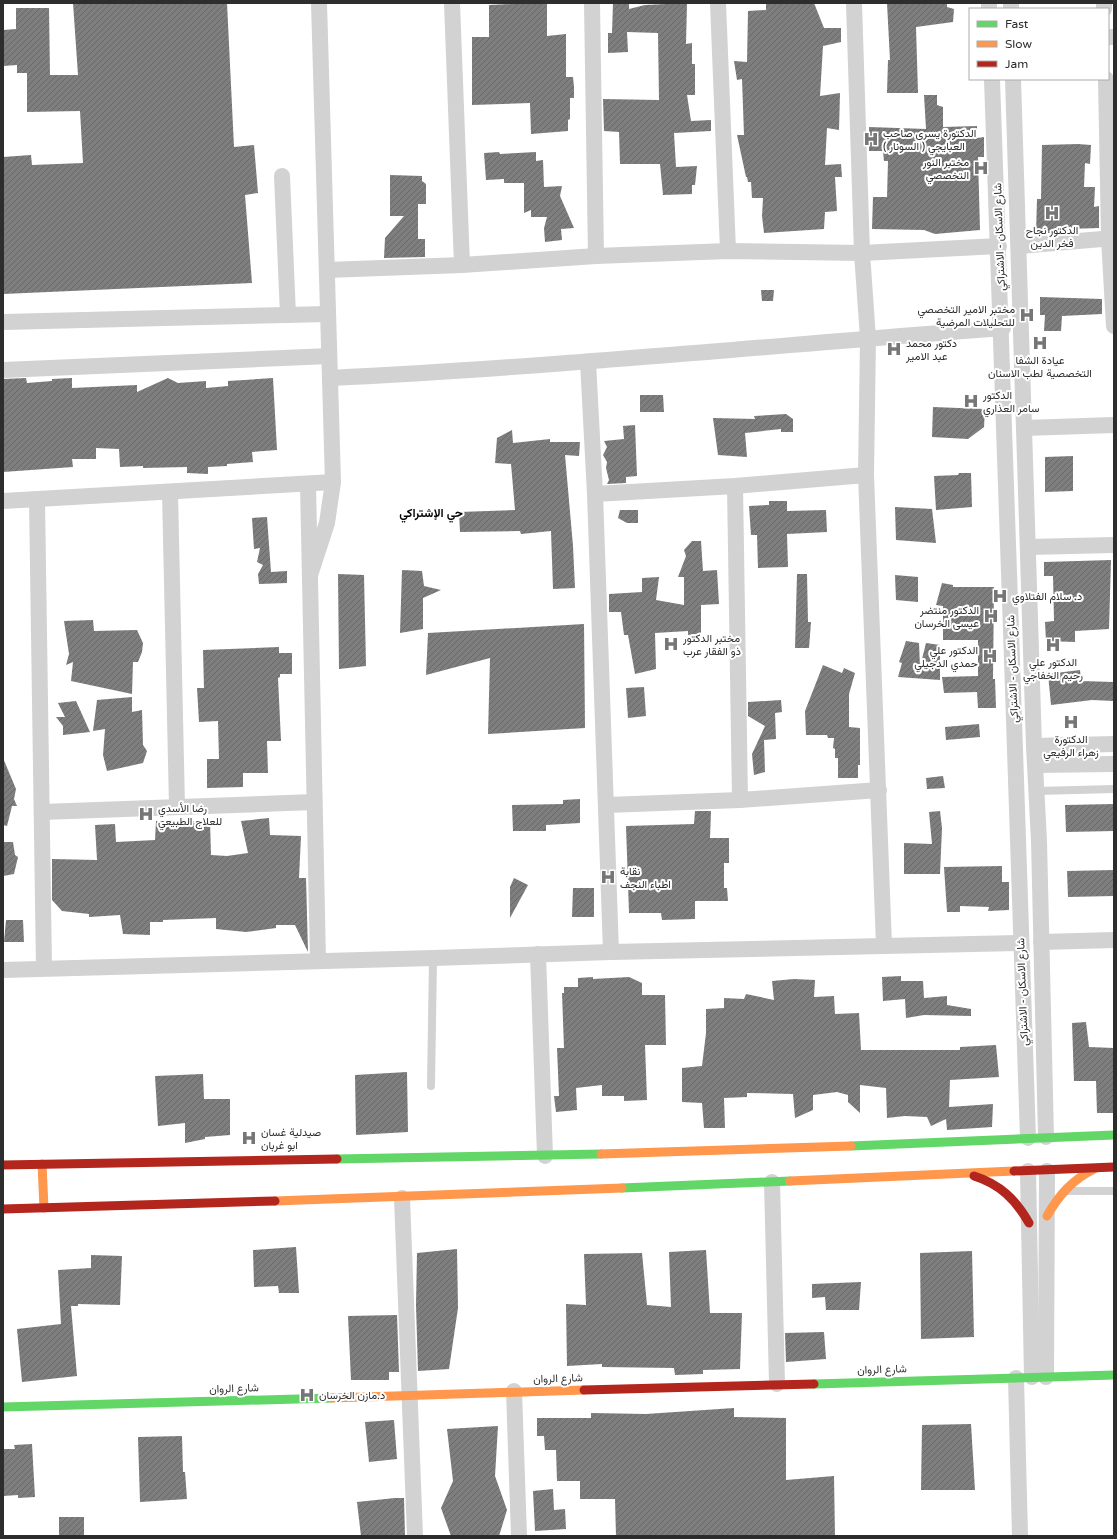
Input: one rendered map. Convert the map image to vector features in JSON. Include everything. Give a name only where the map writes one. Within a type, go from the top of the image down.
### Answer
[{"type":"main road","points":[[3,1165],[545,1156],[882,1148],[1028,1138],[1114,1136]]},
{"type":"main road","points":[[42,1164],[44,1208]]},
{"type":"main road","points":[[883,1165],[883,1178]]},
{"type":"main road","points":[[3,1209],[402,1198],[966,1175],[1114,1167]]},
{"type":"main road","points":[[1047,1216],[1062,1192],[1084,1173],[1098,1168]]},
{"type":"main road","points":[[966,1175],[980,1178],[1004,1190],[1018,1205],[1029,1223]]},
{"type":"main road","name":"شارع الروان","points":[[3,1406],[1114,1375]]},
{"type":"street","points":[[310,575],[327,523],[332,482],[319,3]]},
{"type":"street","points":[[452,3],[462,265]]},
{"type":"street","points":[[592,3],[596,256]]},
{"type":"street","points":[[718,3],[728,251]]},
{"type":"street","points":[[854,3],[862,253],[868,338],[866,475],[884,945]]},
{"type":"street","name":"شارع الاسكان - الاشتراكي","points":[[992,80],[1003,328],[1002,364],[1020,943],[1028,1138]]},
{"type":"street","name":"شارع الاسكان - الاشتراكي","points":[[1013,80],[1034,746],[1039,841],[1046,1138]]},
{"type":"street","points":[[1106,80],[1114,326]]},
{"type":"street","points":[[282,176],[288,315]]},
{"type":"street","points":[[1019,246],[1112,238]]},
{"type":"street","points":[[327,270],[462,265],[596,256],[728,251],[862,253],[999,246]]},
{"type":"street","points":[[3,322],[328,314]]},
{"type":"street","points":[[330,378],[454,372],[1003,328]]},
{"type":"street","points":[[3,370],[329,356]]},
{"type":"street","points":[[588,362],[595,494],[611,952]]},
{"type":"street","points":[[1002,364],[1008,372],[1014,374],[1019,371],[1023,362]]},
{"type":"street","points":[[1024,428],[1114,425]]},
{"type":"street","points":[[595,494],[735,486],[866,475]]},
{"type":"street","points":[[3,501],[332,482]]},
{"type":"street","points":[[308,484],[318,961]]},
{"type":"street","points":[[735,486],[740,800]]},
{"type":"street","points":[[170,492],[177,806]]},
{"type":"street","points":[[37,500],[44,968]]},
{"type":"street","points":[[1028,547],[1114,545]]},
{"type":"street","points":[[1034,746],[1114,744]]},
{"type":"street","points":[[1035,765],[1114,764]]},
{"type":"street","points":[[607,805],[740,800],[879,790]]},
{"type":"street","points":[[42,812],[314,802]]},
{"type":"street","points":[[1017,842],[1039,841]]},
{"type":"street","points":[[1041,942],[1114,940]]},
{"type":"street","points":[[3,970],[611,952],[1020,943]]},
{"type":"street","points":[[538,954],[545,1156]]},
{"type":"street","points":[[1028,1171],[1029,1223],[1039,1377]]},
{"type":"street","points":[[1039,1377],[1047,1216],[1047,1171]]},
{"type":"street","points":[[772,1182],[777,1384]]},
{"type":"street","points":[[402,1198],[415,1536]]},
{"type":"street","points":[[1016,1378],[1020,1536]]},
{"type":"street","points":[[514,1392],[519,1536]]},
{"type":"lane","points":[[1037,792],[1114,789]]},
{"type":"lane","points":[[431,1086],[433,958]]},
{"type":"lane","points":[[1062,1192],[1114,1191]]},
{"type":"building","points":[[73,3],[227,3],[234,147],[254,145],[258,193],[245,195],[252,283],[3,294],[3,157],[31,155],[32,165],[83,163],[80,111],[27,112],[27,73],[17,73],[17,65],[3,66],[3,30],[16,29],[16,8],[49,8],[50,75],[78,75]]},
{"type":"building","points":[[547,3],[547,36],[566,34],[566,77],[573,77],[574,87],[574,98],[570,98],[570,119],[568,120],[568,131],[531,134],[530,103],[472,105],[472,37],[489,37],[489,5]]},
{"type":"building","points":[[613,3],[629,3],[629,9],[645,5],[687,3],[686,44],[692,43],[692,64],[695,64],[695,95],[687,95],[691,121],[711,120],[711,131],[674,133],[676,167],[697,166],[695,185],[692,185],[692,194],[663,195],[660,164],[620,164],[619,132],[604,131],[603,99],[659,100],[658,33],[627,32],[628,52],[608,53],[608,33],[612,33]]},
{"type":"building","points":[[766,3],[814,3],[824,28],[841,28],[841,42],[823,46],[820,96],[840,93],[839,130],[827,128],[825,165],[841,164],[842,177],[835,177],[837,211],[825,212],[824,229],[764,233],[762,216],[763,198],[752,198],[751,182],[748,182],[746,177],[737,135],[744,135],[742,79],[737,80],[734,61],[747,62],[748,11],[766,10]]},
{"type":"building","points":[[887,3],[947,3],[947,7],[954,9],[953,22],[916,27],[918,93],[887,93],[888,60],[890,60]]},
{"type":"building","points":[[924,95],[937,95],[937,105],[943,107],[943,127],[977,126],[977,138],[984,137],[984,157],[978,157],[980,230],[935,234],[924,230],[872,229],[873,197],[887,197],[888,161],[884,161],[883,151],[869,151],[869,127],[926,129]]},
{"type":"building","points":[[1042,145],[1091,145],[1090,164],[1085,163],[1084,187],[1095,187],[1094,207],[1099,206],[1099,228],[1068,229],[1068,232],[1058,233],[1036,233],[1037,199],[1041,199]]},
{"type":"building","points":[[499,152],[500,154],[536,152],[536,161],[543,160],[544,187],[562,186],[560,196],[574,228],[561,229],[562,240],[545,242],[544,228],[547,217],[531,217],[531,210],[524,213],[524,183],[504,183],[504,179],[486,180],[484,153]]},
{"type":"building","points":[[390,175],[422,176],[422,181],[426,184],[426,204],[418,204],[418,239],[425,239],[425,257],[384,258],[385,238],[404,216],[390,216]]},
{"type":"building","points":[[761,290],[774,290],[773,301],[762,301]]},
{"type":"building","points":[[1040,297],[1102,299],[1102,314],[1062,316],[1061,331],[1044,331],[1045,315],[1040,315]]},
{"type":"building","points":[[26,378],[27,383],[52,381],[52,379],[72,378],[72,388],[137,385],[137,392],[168,378],[178,383],[206,381],[206,388],[228,386],[228,381],[273,378],[277,450],[252,452],[253,462],[208,467],[208,474],[187,473],[187,467],[120,467],[119,449],[96,448],[96,459],[72,459],[73,467],[3,472],[3,379]]},
{"type":"building","points":[[640,395],[663,395],[664,412],[640,412]]},
{"type":"building","points":[[933,407],[985,409],[984,427],[968,439],[932,437]]},
{"type":"building","points":[[786,414],[793,419],[793,432],[781,432],[781,429],[745,433],[747,457],[718,455],[713,418],[755,419],[754,416]]},
{"type":"building","points":[[635,425],[637,476],[626,477],[626,483],[607,484],[609,480],[606,468],[607,462],[603,455],[607,447],[604,441],[624,439],[623,426]]},
{"type":"building","points":[[512,430],[513,443],[550,439],[550,442],[580,442],[579,456],[565,455],[575,588],[553,589],[551,531],[521,534],[520,531],[460,532],[459,512],[515,510],[511,464],[495,463],[497,438]]},
{"type":"building","points":[[1073,456],[1073,491],[1045,492],[1045,457]]},
{"type":"building","points":[[959,473],[971,473],[972,507],[936,510],[934,476],[958,475]]},
{"type":"building","points":[[769,501],[787,501],[787,511],[826,510],[827,532],[787,534],[788,567],[758,568],[757,535],[751,535],[749,506],[769,505]]},
{"type":"building","points":[[895,507],[932,509],[936,543],[896,540]]},
{"type":"building","points":[[620,510],[638,510],[638,523],[627,523],[618,518]]},
{"type":"building","points":[[267,517],[271,572],[287,571],[287,583],[259,584],[258,574],[263,565],[257,562],[260,548],[254,549],[252,518]]},
{"type":"building","points":[[692,541],[701,541],[703,571],[717,570],[719,604],[701,605],[701,634],[688,635],[688,631],[655,633],[656,669],[635,674],[628,635],[624,635],[621,612],[609,612],[609,594],[642,592],[642,578],[659,577],[656,600],[684,605],[684,577],[678,577],[686,556],[684,550]]},
{"type":"building","points":[[1111,560],[1109,629],[1075,631],[1075,642],[1046,641],[1045,622],[1054,621],[1053,576],[1044,576],[1044,562]]},
{"type":"building","points":[[402,570],[422,571],[424,586],[441,590],[423,598],[423,629],[400,633]]},
{"type":"building","points":[[338,574],[364,575],[366,666],[339,669]]},
{"type":"building","points":[[797,574],[807,574],[808,622],[811,622],[809,648],[795,648]]},
{"type":"building","points":[[895,575],[918,577],[918,602],[896,600]]},
{"type":"building","points":[[942,583],[953,585],[953,587],[994,587],[993,679],[995,679],[996,708],[978,708],[977,692],[944,693],[942,677],[978,676],[978,640],[943,640],[943,606],[936,605]]},
{"type":"building","points":[[93,620],[94,631],[137,630],[143,643],[142,652],[138,662],[133,662],[132,694],[71,681],[73,662],[66,665],[69,654],[64,621]]},
{"type":"building","points":[[584,624],[585,728],[488,734],[490,658],[426,675],[428,633]]},
{"type":"building","points":[[906,641],[919,643],[920,667],[926,643],[940,645],[940,680],[898,677],[902,663],[899,662]]},
{"type":"building","points":[[279,647],[279,653],[292,653],[292,674],[280,674],[280,677],[278,678],[281,741],[267,741],[268,773],[243,773],[243,787],[207,788],[207,759],[219,759],[218,721],[199,722],[197,688],[204,688],[203,650]]},
{"type":"building","points":[[823,665],[842,673],[844,668],[855,673],[849,694],[849,727],[860,728],[860,765],[858,765],[858,778],[838,778],[838,758],[835,758],[835,749],[833,748],[834,738],[828,738],[827,735],[806,735],[805,711]]},
{"type":"building","points":[[1080,670],[1081,681],[1114,682],[1114,701],[1092,700],[1051,705],[1048,674]]},
{"type":"building","points":[[644,687],[646,716],[628,718],[626,688]]},
{"type":"building","points":[[132,697],[132,712],[142,710],[143,745],[147,751],[143,763],[107,771],[103,755],[105,729],[93,731],[97,700]]},
{"type":"building","points":[[781,700],[782,712],[775,713],[776,739],[764,740],[765,772],[754,775],[752,754],[765,726],[748,716],[748,702]]},
{"type":"building","points":[[76,701],[90,732],[63,735],[63,726],[56,717],[65,717],[58,703]]},
{"type":"building","points":[[979,724],[980,737],[946,740],[945,727]]},
{"type":"building","points":[[3,758],[16,789],[14,799],[17,806],[12,806],[7,826],[3,825]]},
{"type":"building","points":[[943,776],[945,788],[927,789],[926,778]]},
{"type":"building","points":[[580,799],[580,823],[546,825],[546,831],[513,831],[512,805],[563,804],[563,800]]},
{"type":"building","points":[[1114,804],[1114,831],[1066,832],[1065,805]]},
{"type":"building","points":[[695,811],[711,811],[710,838],[729,838],[729,863],[724,863],[724,888],[727,888],[728,901],[695,901],[695,919],[662,920],[661,913],[629,913],[626,826],[694,824]]},
{"type":"building","points":[[940,811],[942,828],[940,874],[904,874],[904,843],[932,844],[929,812]]},
{"type":"building","points":[[269,818],[270,835],[301,836],[299,878],[306,878],[308,952],[295,925],[276,925],[276,928],[246,932],[216,929],[216,918],[163,920],[163,922],[150,922],[150,935],[123,934],[120,915],[89,917],[89,914],[62,911],[52,900],[52,859],[97,860],[95,825],[115,824],[116,842],[155,840],[156,821],[210,821],[211,855],[227,856],[248,853],[241,821]]},
{"type":"building","points":[[3,842],[13,842],[15,855],[18,857],[14,874],[3,876]]},
{"type":"building","points":[[1002,866],[1002,882],[1009,882],[1009,910],[988,911],[989,907],[960,906],[960,912],[947,912],[944,867]]},
{"type":"building","points":[[1114,870],[1114,896],[1068,897],[1067,871]]},
{"type":"building","points":[[514,878],[528,885],[510,918],[510,887]]},
{"type":"building","points":[[573,888],[594,888],[594,917],[572,917]]},
{"type":"building","points":[[6,920],[23,920],[24,942],[4,942]]},
{"type":"building","points":[[901,976],[901,981],[923,981],[924,998],[947,996],[947,1005],[971,1009],[971,1016],[924,1015],[906,1018],[905,999],[883,1001],[882,977]]},
{"type":"building","points":[[593,977],[593,979],[629,977],[642,983],[642,995],[665,995],[666,1045],[645,1045],[647,1100],[624,1101],[624,1096],[602,1096],[602,1085],[576,1088],[577,1110],[556,1112],[554,1096],[559,1096],[557,1048],[564,1048],[562,993],[564,993],[564,987],[578,987],[578,978]]},
{"type":"building","points":[[794,979],[815,980],[814,997],[834,996],[835,1014],[859,1013],[861,1050],[960,1050],[960,1047],[996,1045],[999,1077],[950,1080],[949,1107],[993,1104],[992,1127],[947,1130],[946,1119],[931,1126],[927,1117],[905,1116],[887,1118],[886,1088],[860,1085],[860,1113],[848,1102],[848,1095],[837,1092],[813,1095],[813,1110],[795,1118],[793,1094],[747,1093],[747,1097],[724,1098],[725,1128],[704,1128],[702,1103],[682,1102],[682,1068],[702,1066],[706,1033],[706,1009],[724,1008],[724,998],[744,999],[746,994],[774,1000],[772,981]]},
{"type":"building","points":[[1086,1022],[1089,1047],[1114,1048],[1114,1113],[1097,1113],[1096,1081],[1074,1081],[1072,1023]]},
{"type":"building","points":[[407,1072],[408,1132],[356,1135],[355,1075]]},
{"type":"building","points":[[203,1074],[204,1099],[230,1099],[230,1135],[205,1137],[205,1139],[185,1143],[185,1123],[158,1126],[155,1076]]},
{"type":"building","points":[[296,1247],[299,1293],[279,1293],[278,1286],[254,1287],[253,1250]]},
{"type":"building","points":[[457,1249],[458,1308],[449,1369],[418,1371],[416,1305],[417,1253]]},
{"type":"building","points":[[706,1250],[710,1313],[742,1313],[740,1369],[703,1370],[703,1374],[675,1375],[674,1368],[602,1367],[602,1364],[567,1366],[566,1304],[586,1305],[584,1254],[642,1253],[647,1305],[671,1307],[669,1252]]},
{"type":"building","points":[[972,1251],[974,1337],[921,1339],[920,1253]]},
{"type":"building","points":[[91,1255],[122,1256],[120,1305],[78,1304],[78,1306],[71,1306],[77,1376],[22,1382],[17,1329],[61,1324],[58,1270],[91,1268]]},
{"type":"building","points":[[861,1282],[859,1310],[826,1310],[825,1297],[812,1298],[812,1284]]},
{"type":"building","points":[[397,1315],[399,1372],[389,1372],[389,1380],[351,1380],[348,1316]]},
{"type":"building","points":[[824,1332],[826,1359],[786,1362],[785,1333]]},
{"type":"building","points":[[734,1408],[734,1417],[786,1418],[786,1480],[834,1476],[835,1536],[616,1536],[615,1499],[580,1499],[580,1481],[557,1481],[556,1450],[545,1450],[544,1436],[537,1436],[537,1418],[591,1418],[591,1413],[646,1414]]},
{"type":"building","points":[[394,1420],[397,1459],[369,1462],[365,1422]]},
{"type":"building","points":[[971,1424],[975,1490],[921,1490],[922,1425]]},
{"type":"building","points":[[498,1426],[495,1476],[507,1510],[499,1536],[451,1536],[441,1508],[453,1481],[447,1429]]},
{"type":"building","points":[[182,1436],[183,1472],[185,1472],[187,1499],[140,1502],[138,1437]]},
{"type":"building","points":[[32,1444],[35,1497],[18,1498],[18,1495],[3,1496],[3,1449],[15,1449],[14,1445]]},
{"type":"building","points":[[553,1489],[554,1510],[565,1509],[566,1529],[535,1531],[533,1491]]},
{"type":"building","points":[[404,1498],[405,1536],[361,1536],[357,1502]]},
{"type":"building","points":[[59,1517],[84,1517],[84,1536],[59,1536]]},
{"type":"traffic: fast","points":[[851,1146],[1114,1135]]},
{"type":"traffic: fast","points":[[337,1159],[601,1154]]},
{"type":"traffic: fast","points":[[622,1188],[790,1181]]},
{"type":"traffic: fast","points":[[814,1384],[1114,1375]]},
{"type":"traffic: fast","points":[[3,1407],[332,1398]]},
{"type":"traffic: slow","points":[[601,1154],[851,1146]]},
{"type":"traffic: slow","points":[[42,1164],[44,1208]]},
{"type":"traffic: slow","points":[[1047,1216],[1061,1195],[1079,1178],[1094,1169]]},
{"type":"traffic: slow","points":[[790,1181],[1014,1171]]},
{"type":"traffic: slow","points":[[275,1201],[622,1188]]},
{"type":"traffic: slow","points":[[332,1398],[584,1390]]},
{"type":"traffic: jam","points":[[3,1165],[337,1159]]},
{"type":"traffic: jam","points":[[1014,1171],[1114,1167]]},
{"type":"traffic: jam","points":[[974,1176],[992,1183],[999,1188],[1013,1200],[1029,1223]]},
{"type":"traffic: jam","points":[[3,1209],[275,1201]]},
{"type":"traffic: jam","points":[[584,1390],[814,1384]]},
{"type":"place","name":"الدكتورة يسرى صاحب العبايجي ( السونار )","points":[[871,139]]},
{"type":"place","name":"مختبر النور التخصصي","points":[[981,168]]},
{"type":"place","name":"الدكتور نجاح فخر الدين","points":[[1052,213]]},
{"type":"place","name":"مختبر الامير التخصصي للتحليلات المرضية","points":[[1027,315]]},
{"type":"place","name":"عيادة الشفا التخصصية لطب الاسنان","points":[[1040,343]]},
{"type":"place","name":"دكتور محمد عبد الامير","points":[[894,349]]},
{"type":"place","name":"الدكتور سامر العذاري","points":[[971,401]]},
{"type":"place","name":"د. سلام الفتلاوي","points":[[1000,596]]},
{"type":"place","name":"الدكتور منتضر عيسى الخرسان","points":[[991,616]]},
{"type":"place","name":"مختبر الدكتور ذو الفقار عرب","points":[[671,644]]},
{"type":"place","name":"الدكتور علي رحيم الخفاجي","points":[[1053,645]]},
{"type":"place","name":"الدكتور علي حمدي الدجيلي","points":[[990,656]]},
{"type":"place","name":"الدكتورة زهراء الرفيعي","points":[[1071,722]]},
{"type":"place","name":"رضا الأسدي للعلاج الطبيعي","points":[[146,814]]},
{"type":"place","name":"نقابة اطباء النجف","points":[[608,877]]},
{"type":"place","name":"صيدلية غسان ابو غربان","points":[[249,1138]]},
{"type":"place","name":"د.مازن الخرسان","points":[[307,1395]]},
{"type":"district","name":"حي الإشتراكي","points":[[431,513]]}]
